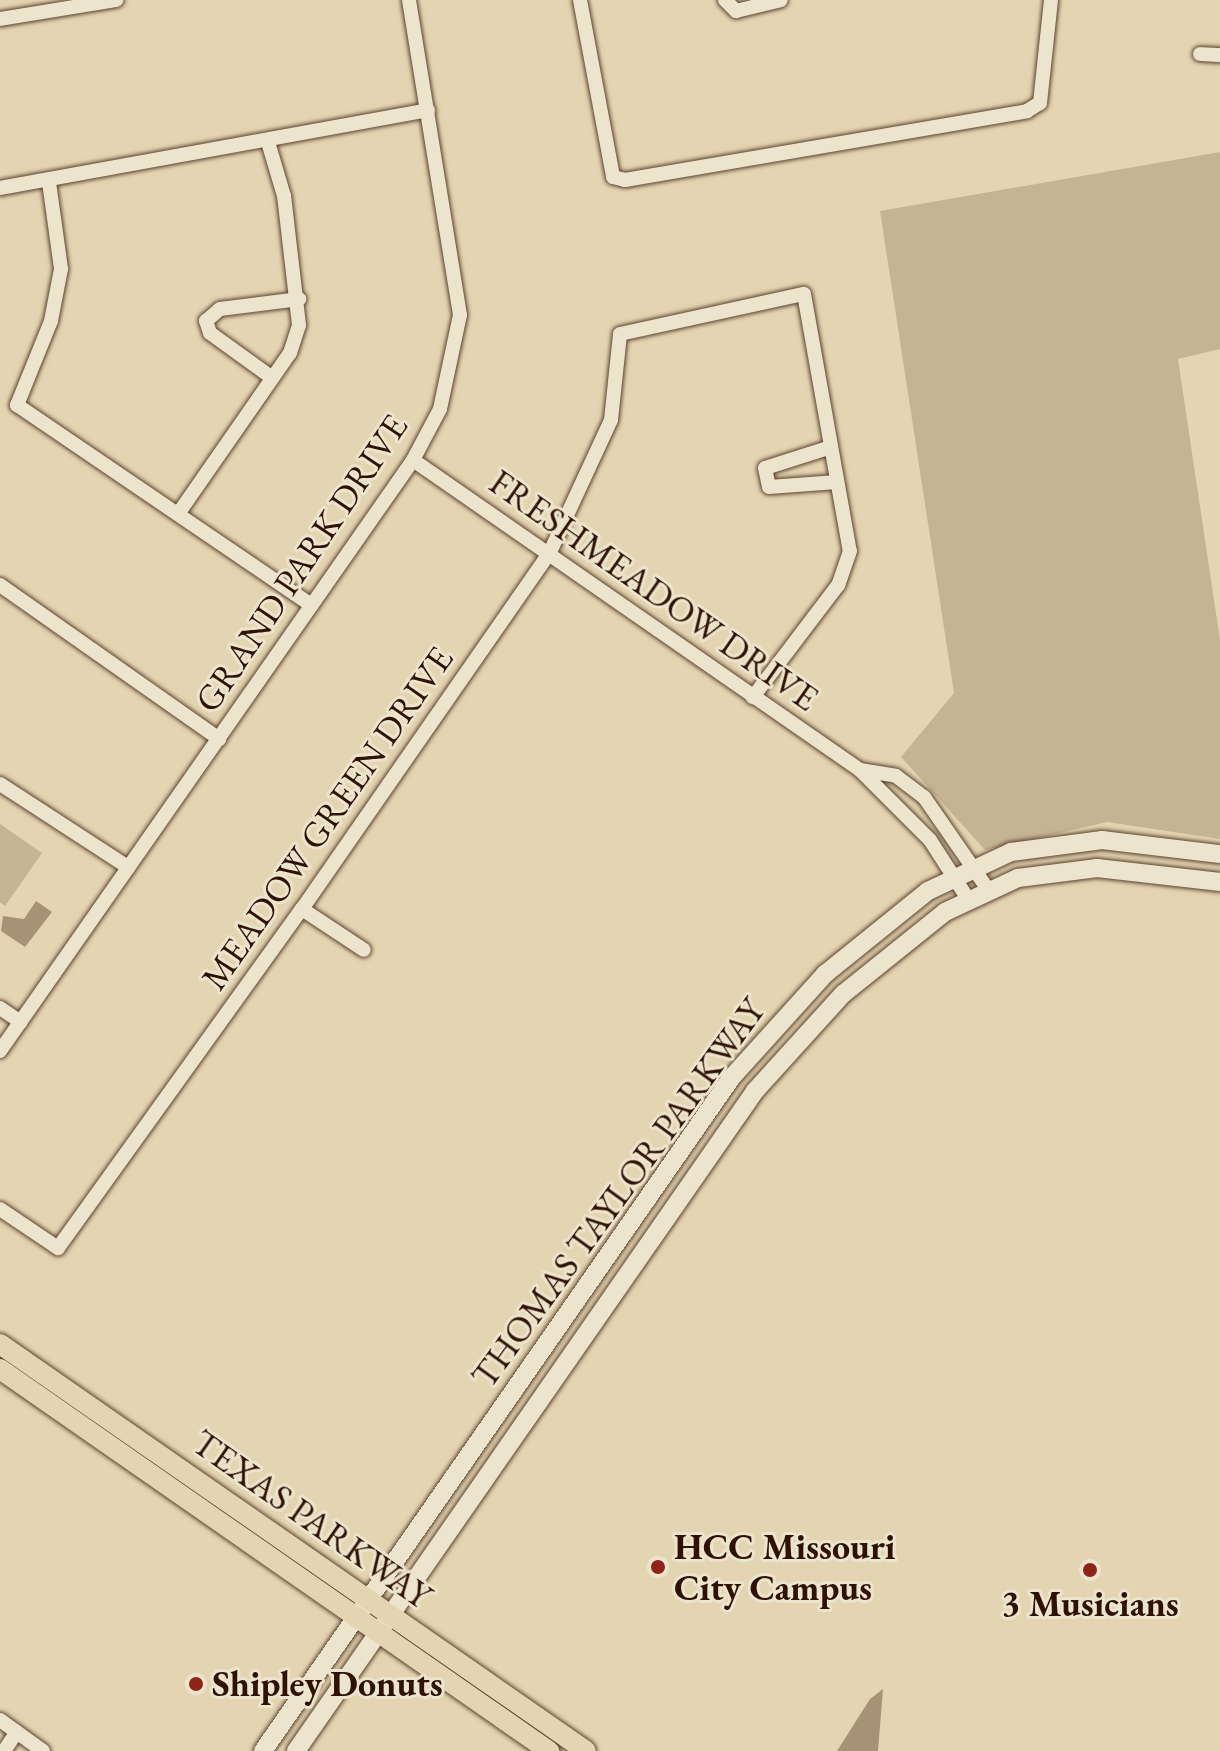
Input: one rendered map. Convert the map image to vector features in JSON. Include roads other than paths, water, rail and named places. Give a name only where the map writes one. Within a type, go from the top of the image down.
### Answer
[{"type":"main road","name":"TEXAS PARKWAY","points":[[0,1344],[87,1403],[364,1608],[379,1633],[549,1751]]},
{"type":"main road","name":"TEXAS PARKWAY","points":[[0,1369],[364,1608],[392,1616],[586,1751]]},
{"type":"main road","points":[[75,1421],[87,1403]]},
{"type":"street","points":[[0,19],[116,0]]},
{"type":"street","name":"GRAND PARK DRIVE","points":[[0,1051],[413,460],[440,409],[460,315],[409,0]]},
{"type":"street","points":[[580,0],[613,177],[667,172],[1027,111],[1040,103],[1051,0]]},
{"type":"street","points":[[725,0],[736,11],[781,0]]},
{"type":"street","points":[[1200,54],[1220,55]]},
{"type":"street","points":[[0,188],[49,182],[428,110]]},
{"type":"street","points":[[178,514],[290,353],[299,325],[299,299],[287,258],[284,196],[268,142]]},
{"type":"street","points":[[49,182],[61,269],[47,332],[17,405],[311,605]]},
{"type":"street","name":"MEADOW GREEN DRIVE","points":[[0,1209],[58,1248],[302,909],[550,552],[611,420],[620,334],[804,294],[831,447]]},
{"type":"street","points":[[271,377],[210,333],[206,321],[220,309],[299,299]]},
{"type":"street","points":[[753,697],[838,585],[850,551],[831,447],[765,468],[769,487],[837,482]]},
{"type":"street","name":"FRESHMEADOW DRIVE","points":[[413,460],[550,552],[860,770],[930,840],[968,899]]},
{"type":"street","points":[[0,585],[219,739]]},
{"type":"street","name":"FRESHMEADOW DRIVE","points":[[860,770],[896,776],[924,797],[975,866],[987,888]]},
{"type":"street","points":[[0,784],[128,867]]},
{"type":"street","name":"THOMAS TAYLOR PARKWAY","points":[[263,1751],[755,1047],[864,938],[954,875],[1011,852],[1102,840],[1220,854]]},
{"type":"street","name":"THOMAS TAYLOR PARKWAY","points":[[296,1751],[777,1065],[881,960],[987,888],[1058,870],[1097,868],[1220,882]]},
{"type":"street","points":[[302,909],[364,950]]},
{"type":"street","points":[[0,1008],[21,1022]]},
{"type":"street","points":[[489,1426],[512,1442]]},
{"type":"street","points":[[0,1720],[43,1751]]},
{"type":"street","points":[[4,1751],[17,1732]]},
{"type":"place","name":"HCC Missouri City Campus","points":[[658,1567]]},
{"type":"place","name":"3 Musicians","points":[[1090,1570]]},
{"type":"place","name":"Shipley Donuts","points":[[196,1684]]}]
